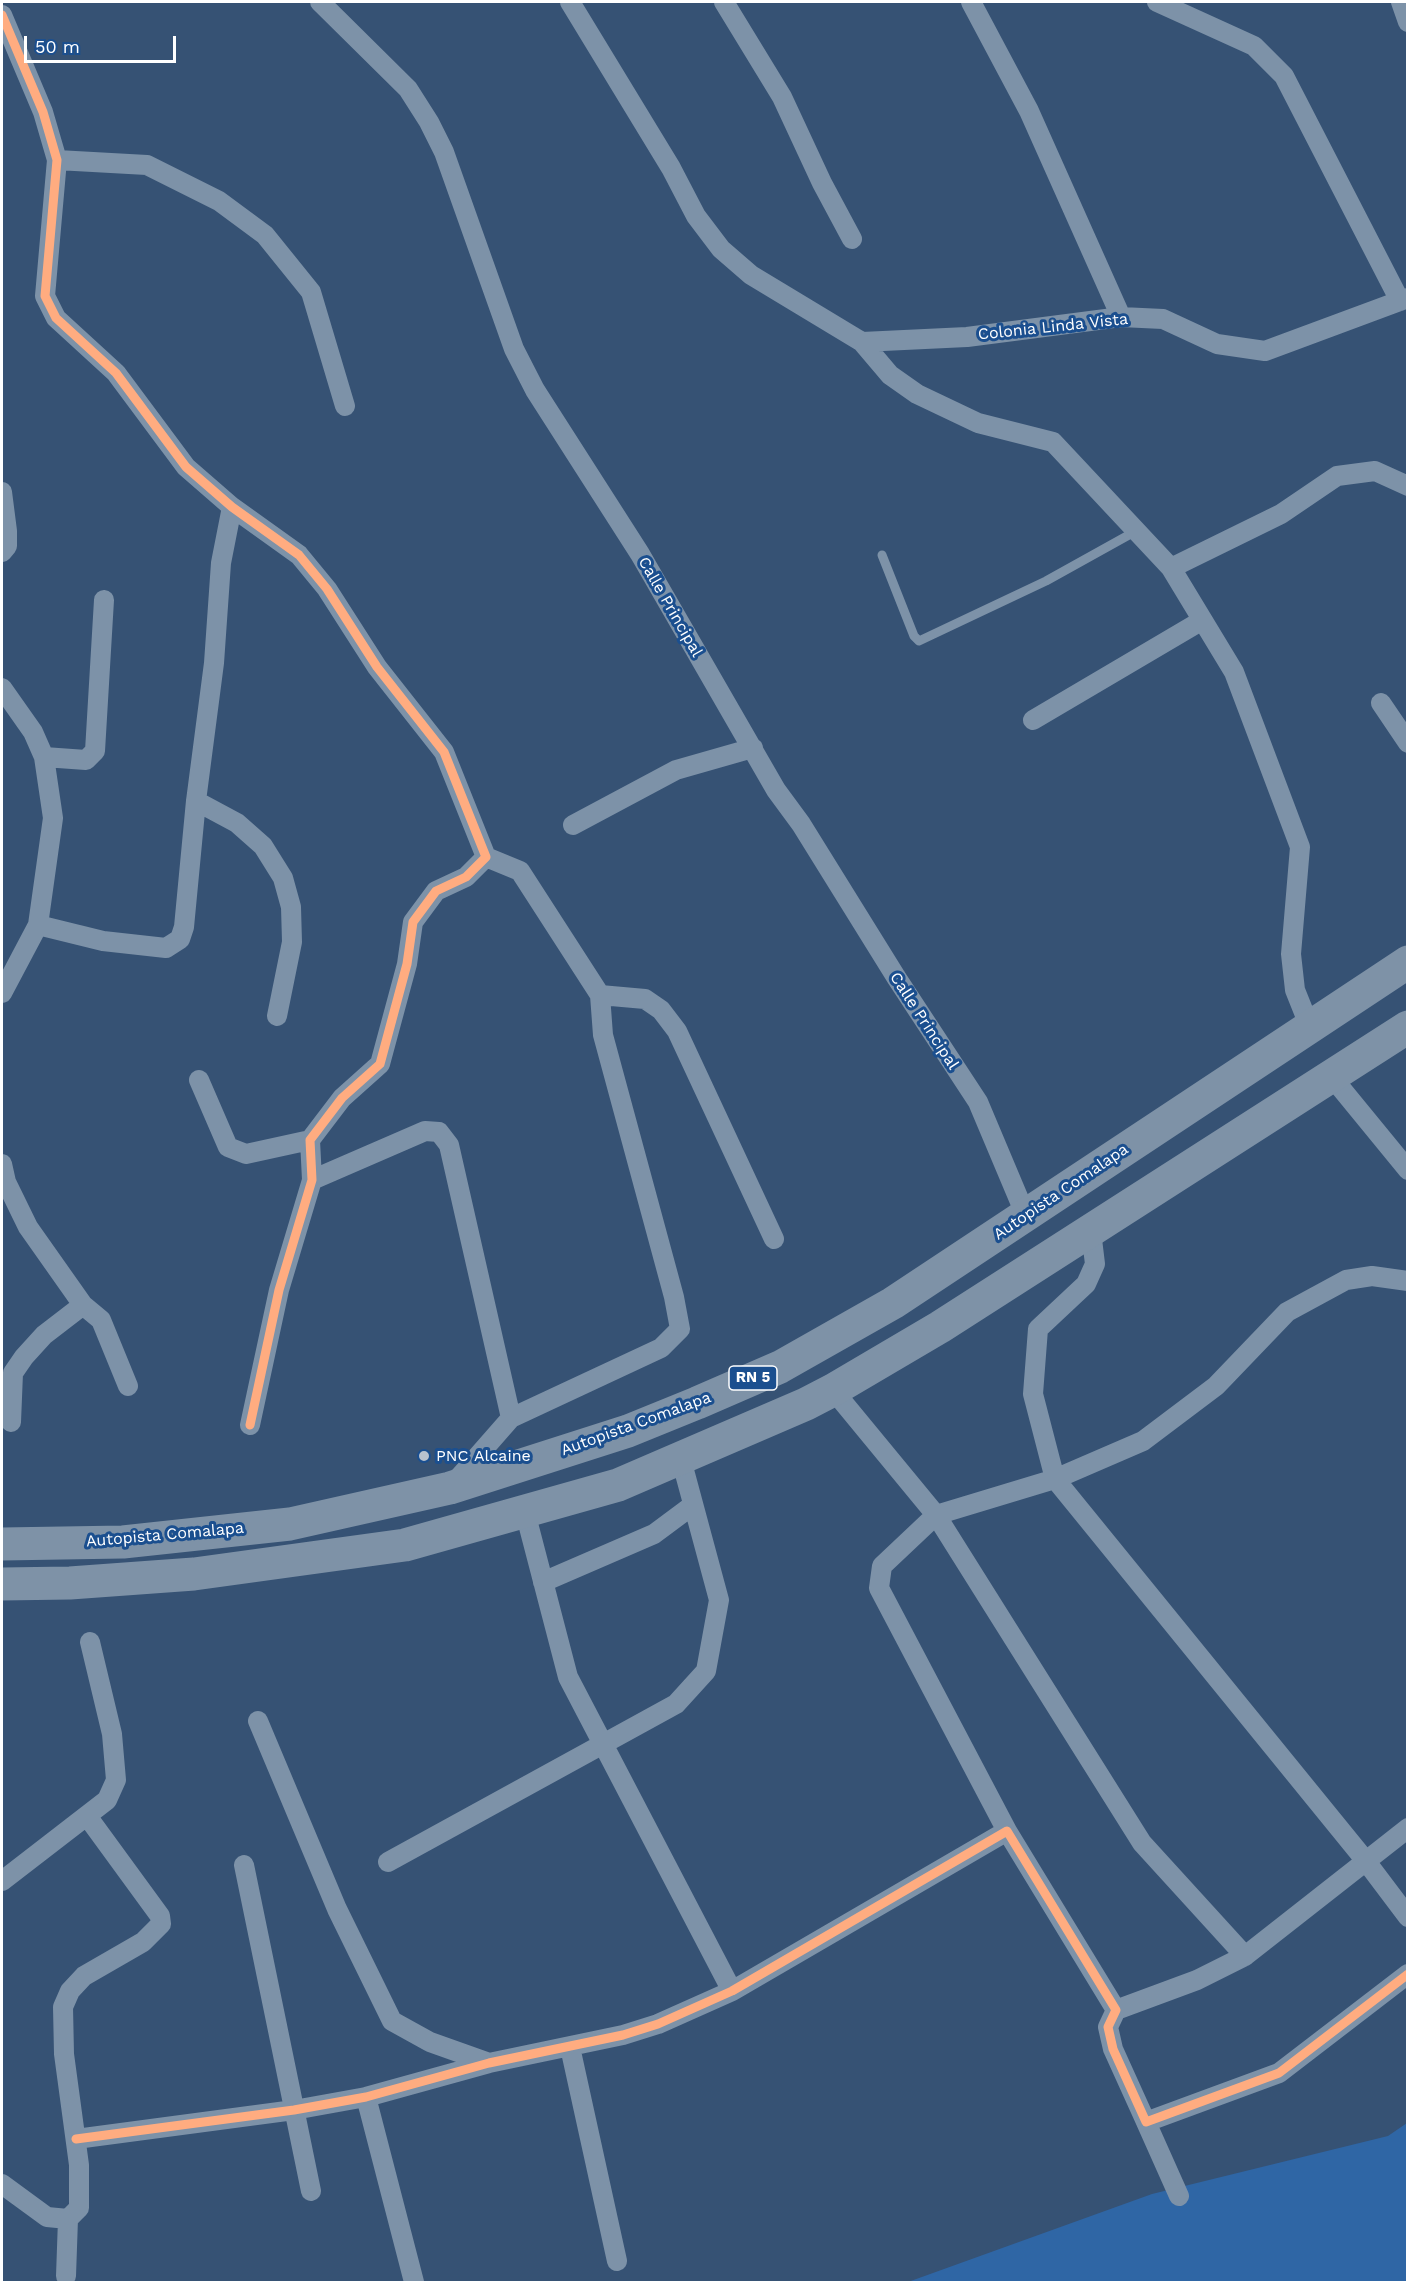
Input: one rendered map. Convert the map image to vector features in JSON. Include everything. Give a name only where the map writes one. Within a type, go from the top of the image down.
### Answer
[{"type":"highway","name":"Autopista Comalapa","points":[[2,1544],[123,1542],[290,1524],[450,1488],[628,1431],[780,1366],[893,1303],[1407,962]]},
{"type":"highway","points":[[2,1584],[70,1583],[194,1574],[405,1545],[618,1485],[833,1390],[940,1327],[1407,1027]]},
{"type":"street","name":"Calle Principal","points":[[320,2],[408,89],[429,122],[444,152],[514,349],[535,390],[640,554],[776,790],[801,824],[896,977],[978,1102],[1026,1216]]},
{"type":"street","points":[[570,2],[670,168],[696,216],[722,249],[751,275],[862,342],[890,375],[917,394],[978,423],[1053,442],[1171,568],[1201,621],[1234,672],[1300,847],[1292,954],[1295,990],[1309,1025]]},
{"type":"street","points":[[724,2],[782,97],[822,183],[852,239]]},
{"type":"street","points":[[971,2],[1029,111],[1121,317]]},
{"type":"street","points":[[1157,2],[1254,46],[1284,76],[1403,299]]},
{"type":"street","points":[[1401,2],[1407,22]]},
{"type":"street","points":[[2,15],[43,112],[57,160],[45,296],[56,318],[116,373],[186,467],[232,507],[300,555],[327,589],[377,667],[444,752],[486,857],[520,871],[600,995],[603,1035],[674,1298],[680,1329],[661,1348],[511,1418],[450,1488]]},
{"type":"street","points":[[57,160],[147,165],[219,201],[265,236],[311,292],[345,406]]},
{"type":"street","name":"Colonia Linda Vista","points":[[862,342],[967,337],[1121,317],[1163,319],[1217,344],[1265,351],[1403,299]]},
{"type":"street","points":[[1171,568],[1281,514],[1337,476],[1375,471],[1407,486]]},
{"type":"street","points":[[2,492],[7,531],[7,546],[2,552]]},
{"type":"street","points":[[38,925],[103,941],[166,948],[180,939],[184,927],[196,801],[214,663],[221,563],[232,507]]},
{"type":"street","points":[[44,758],[86,760],[94,751],[104,600]]},
{"type":"street","points":[[1033,720],[1201,621]]},
{"type":"street","points":[[2,688],[33,732],[44,758],[53,818],[38,925],[2,993]]},
{"type":"street","points":[[1381,703],[1407,743]]},
{"type":"street","points":[[573,825],[676,770],[753,748]]},
{"type":"street","points":[[196,801],[237,823],[263,846],[283,878],[291,907],[292,942],[277,1016]]},
{"type":"street","points":[[250,1425],[279,1290],[312,1180],[310,1140],[342,1098],[380,1064],[407,964],[413,922],[436,891],[466,877],[486,857]]},
{"type":"street","points":[[600,995],[645,999],[661,1010],[677,1031],[774,1239]]},
{"type":"street","points":[[1331,1076],[1407,1170]]},
{"type":"street","points":[[199,1080],[228,1147],[246,1154],[310,1140]]},
{"type":"street","points":[[312,1180],[425,1131],[439,1132],[449,1144],[511,1418]]},
{"type":"street","points":[[2,1164],[6,1182],[28,1227],[83,1305],[101,1320],[128,1386]]},
{"type":"street","points":[[1091,1231],[1095,1264],[1086,1284],[1038,1329],[1033,1394],[1055,1479],[1365,1860],[1407,1917]]},
{"type":"street","points":[[1116,2010],[1007,1831],[879,1588],[882,1566],[936,1515],[1055,1479],[1143,1441],[1216,1386],[1287,1312],[1346,1280],[1372,1276],[1407,1281]]},
{"type":"street","points":[[11,1422],[13,1373],[44,1335],[83,1305]]},
{"type":"street","points":[[833,1390],[936,1515],[1142,1843],[1245,1956]]},
{"type":"street","points":[[388,1862],[676,1704],[706,1671],[719,1600],[681,1459]]},
{"type":"street","points":[[543,1582],[654,1534],[693,1505]]},
{"type":"street","points":[[525,1512],[568,1677],[732,1991]]},
{"type":"street","points":[[2,1881],[107,1800],[116,1780],[112,1734],[90,1642]]},
{"type":"street","points":[[258,1721],[337,1910],[392,2021],[430,2042],[489,2063]]},
{"type":"street","points":[[66,2276],[68,2219],[79,2208],[76,2139],[64,2054],[63,2007],[70,1991],[84,1976],[143,1942],[161,1924],[160,1916],[87,1816]]},
{"type":"street","points":[[1179,2196],[1113,2049],[1108,2027],[1116,2010],[1197,1980],[1245,1956],[1407,1828]]},
{"type":"street","points":[[76,2139],[294,2110],[366,2097],[489,2063],[570,2048],[658,2024],[732,1991],[1007,1831]]},
{"type":"street","points":[[243,1865],[311,2192]]},
{"type":"street","points":[[1146,2122],[1279,2073],[1407,1974]]},
{"type":"street","points":[[570,2048],[617,2261]]},
{"type":"street","points":[[366,2097],[414,2283]]},
{"type":"street","points":[[2,2184],[47,2217],[68,2219]]},
{"type":"lane","points":[[882,555],[914,636],[919,641],[1046,581],[1137,531]]},
{"type":"shaded area","points":[[1407,2123],[1407,2282],[908,2282],[1152,2194],[1388,2136]]},
{"type":"cycle path","points":[[2,15],[43,112],[57,160],[45,296],[56,318],[116,373],[186,467],[232,507],[299,555],[327,589],[377,667],[444,752],[486,857],[466,877],[436,891],[413,922],[407,964],[380,1064],[342,1098],[310,1140],[312,1180],[279,1290],[250,1425]]},
{"type":"cycle path","points":[[76,2139],[294,2110],[366,2097],[489,2063],[623,2035],[658,2024],[732,1991],[1007,1831],[1116,2010],[1108,2027],[1113,2049],[1146,2122],[1279,2073],[1408,1974]]},
{"type":"place","name":"PNC Alcaine","points":[[424,1456]]}]
